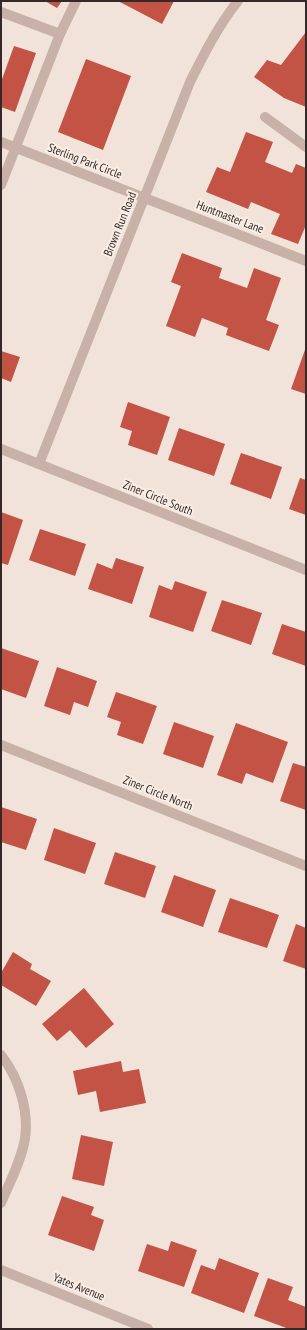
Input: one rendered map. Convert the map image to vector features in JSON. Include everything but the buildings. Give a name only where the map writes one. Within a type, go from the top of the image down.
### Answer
[{"type":"street","points":[[1,185],[60,34],[76,1]]},
{"type":"street","name":"Brown Run Road","points":[[39,464],[190,82],[205,51],[226,16],[238,1]]},
{"type":"street","points":[[1,12],[60,34]]},
{"type":"street","points":[[265,117],[306,147]]},
{"type":"street","name":"Sterling Park Circle","points":[[1,142],[145,198]]},
{"type":"street","name":"Huntmaster Lane","points":[[145,198],[306,261]]},
{"type":"street","name":"Ziner Circle South","points":[[1,449],[306,570]]},
{"type":"street","name":"Ziner Circle North","points":[[1,745],[306,866]]},
{"type":"street","points":[[1,1055],[16,1079],[22,1100],[25,1139],[19,1160],[1,1202]]},
{"type":"street","name":"Yates Avenue","points":[[1,1270],[148,1329]]}]
